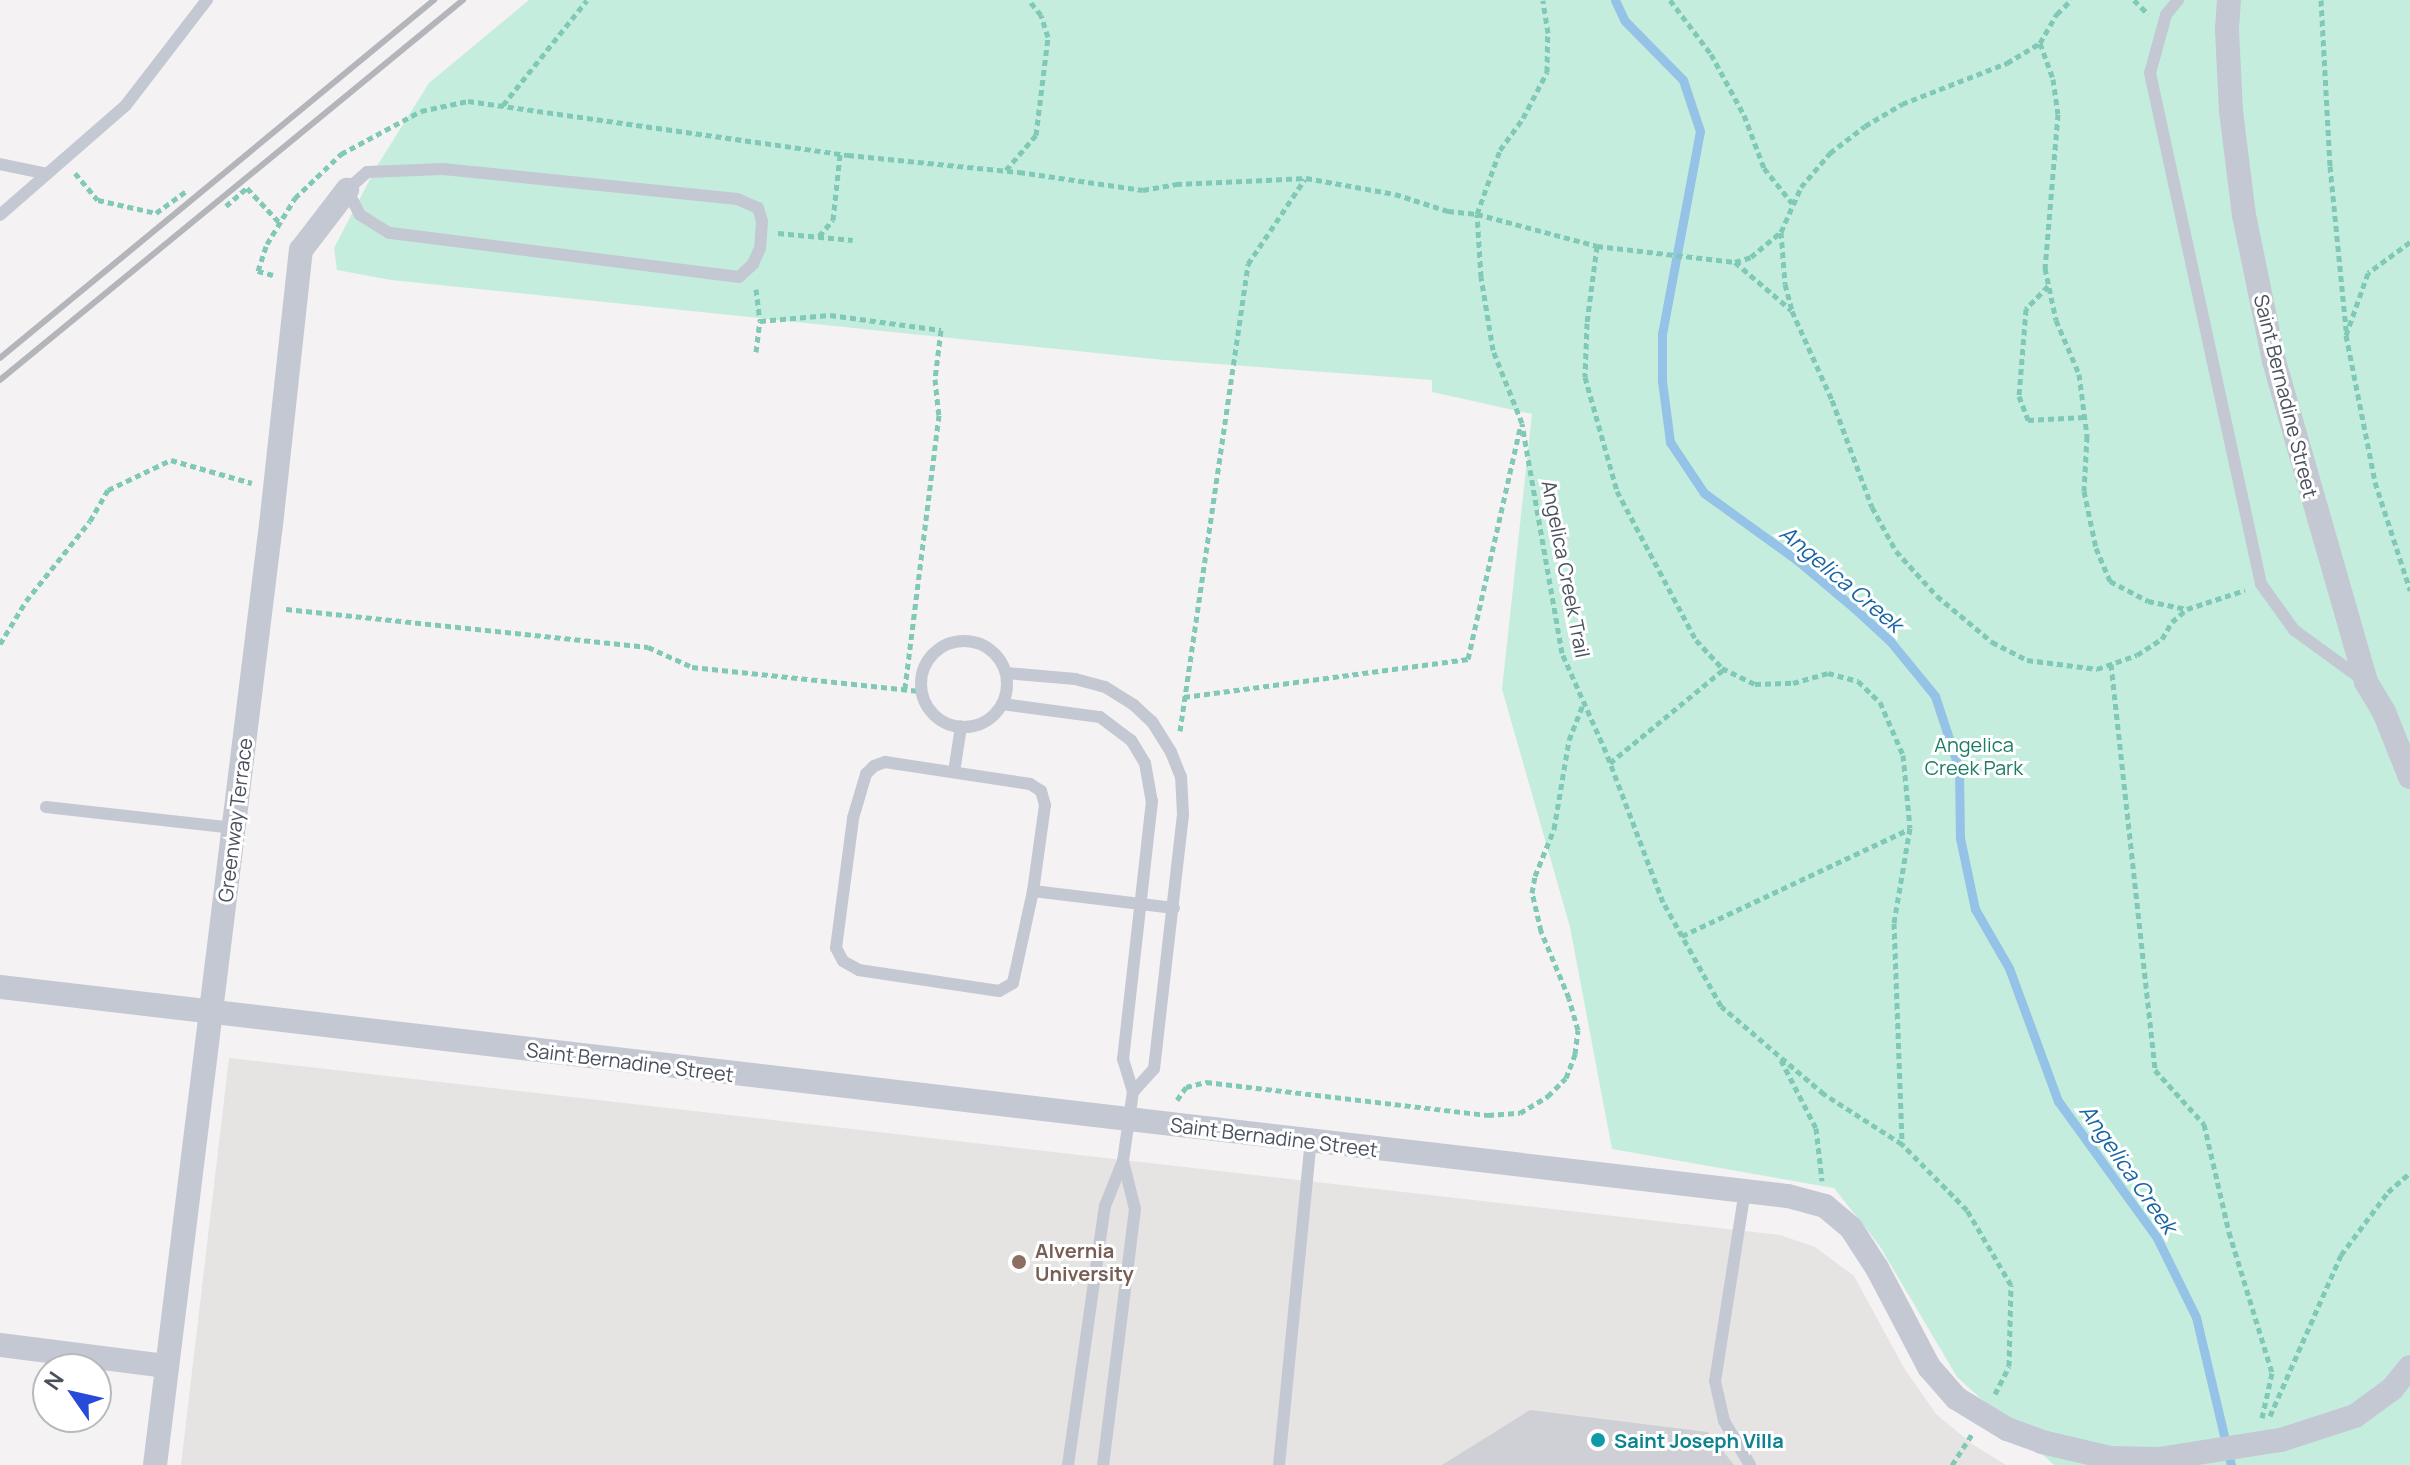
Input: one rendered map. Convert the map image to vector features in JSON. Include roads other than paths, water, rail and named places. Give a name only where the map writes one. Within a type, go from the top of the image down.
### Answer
[{"type":"street","name":"Saint Bernadine Street","points":[[2229,0],[2227,30],[2231,111],[2244,215],[2262,308],[2366,682],[2384,712],[2410,777]]},
{"type":"street","name":"Greenway Terrace","points":[[155,1465],[261,607],[301,250],[347,190]]},
{"type":"street","name":"Saint Bernadine Street","points":[[0,987],[1745,1190],[1825,1206],[1851,1228],[1877,1268],[1929,1367],[1956,1398],[1984,1417],[2042,1442],[2111,1458],[2200,1455],[2281,1440],[2355,1416],[2392,1389],[2410,1367]]},
{"type":"street","points":[[0,1345],[167,1366]]},
{"type":"lane","points":[[0,215],[126,105],[207,0]]},
{"type":"lane","points":[[2178,0],[2166,15],[2150,73],[2261,584],[2294,630],[2366,682]]},
{"type":"lane","points":[[0,164],[47,174]]},
{"type":"lane","points":[[443,169],[737,199],[758,208],[761,231],[753,264],[739,277],[722,276],[389,233],[360,215],[347,190],[367,172],[443,169]]},
{"type":"lane","points":[[971,641],[993,652],[1006,673],[1008,686],[1002,704],[988,720],[961,727],[935,716],[922,691],[927,663],[935,652],[958,642],[971,641]]},
{"type":"lane","points":[[1006,673],[1076,679],[1105,687],[1134,705],[1162,738],[1181,777],[1183,814],[1154,1069],[1133,1092]]},
{"type":"lane","points":[[1002,704],[1100,717],[1125,734],[1138,751],[1150,780],[1152,801],[1123,1059],[1133,1092],[1123,1161],[1105,1206],[1068,1465]]},
{"type":"lane","points":[[954,772],[961,727]]},
{"type":"lane","points":[[1138,751],[1162,738]]},
{"type":"lane","points":[[885,762],[1030,784],[1041,791],[1045,805],[1033,891],[1013,983],[999,991],[859,970],[843,961],[836,948],[853,818],[866,774],[874,766],[885,762]]},
{"type":"lane","points":[[46,807],[234,828]]},
{"type":"lane","points":[[1033,891],[1174,908]]},
{"type":"lane","points":[[1279,1465],[1311,1141]]},
{"type":"lane","points":[[1103,1465],[1135,1209],[1123,1161]]},
{"type":"lane","points":[[1745,1190],[1715,1381],[1724,1421],[1750,1465]]},
{"type":"waterway","name":"Angelica Creek","points":[[1615,0],[1625,21],[1683,80],[1700,131],[1662,334],[1662,381],[1670,442],[1704,493],[1797,560],[1854,608],[1890,641],[1935,696],[1959,769],[1960,838],[1975,909],[2009,968],[2058,1101],[2157,1238],[2196,1317],[2231,1465]]},
{"type":"railway","points":[[0,358],[434,0]]},
{"type":"railway","points":[[0,380],[463,0]]},
{"type":"place","name":"Alvernia University","points":[[1019,1262]]},
{"type":"place","name":"Saint Joseph Villa","points":[[1598,1440]]},
{"type":"park label","name":"Angelica Creek Park","points":[[1974,756]]}]
